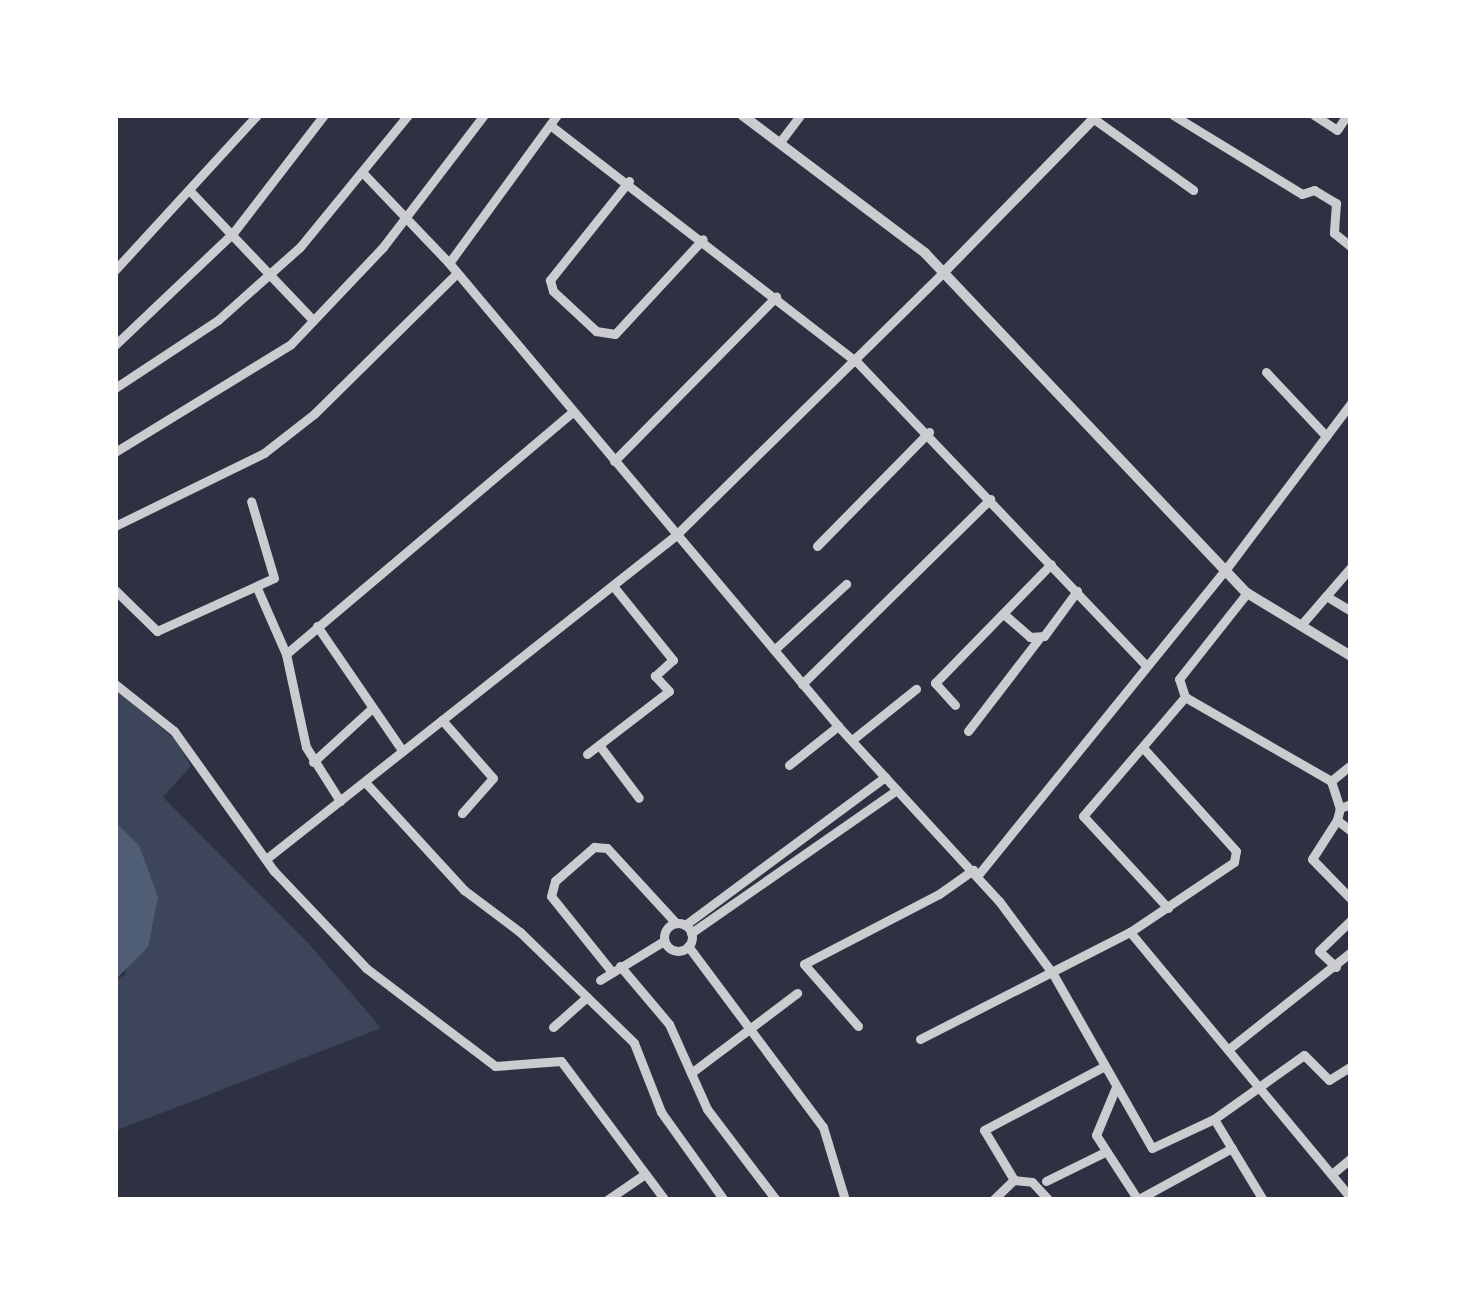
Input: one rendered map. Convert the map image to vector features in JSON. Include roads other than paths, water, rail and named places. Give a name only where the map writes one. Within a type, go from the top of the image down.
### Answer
[{"type":"street","points":[[115,270],[191,192],[256,115]]},
{"type":"street","points":[[115,345],[233,233],[324,115]]},
{"type":"street","points":[[115,388],[199,334],[273,272],[363,173],[408,115]]},
{"type":"street","points":[[115,452],[270,361],[314,320],[406,218],[484,115]]},
{"type":"street","points":[[449,263],[557,115]]},
{"type":"street","points":[[742,115],[945,272],[1247,593],[1351,656]]},
{"type":"street","points":[[780,142],[800,115]]},
{"type":"street","points":[[1173,115],[1302,194],[1314,190],[1336,203],[1334,234],[1351,247]]},
{"type":"street","points":[[1314,115],[1337,130],[1346,115]]},
{"type":"street","points":[[266,859],[674,536],[857,362],[1096,117],[1193,190]]},
{"type":"street","points":[[550,125],[629,181],[857,362],[929,432],[1144,664]]},
{"type":"street","points":[[363,173],[449,263],[674,536],[838,726],[975,873],[1053,974],[1103,1067],[1155,1150],[1214,1119],[1304,1054],[1333,1081],[1351,1066]]},
{"type":"street","points":[[629,181],[550,280],[553,291],[596,331],[614,334],[704,239]]},
{"type":"street","points":[[191,192],[273,272],[314,320]]},
{"type":"street","points":[[117,520],[264,453],[314,414],[457,273]]},
{"type":"street","points":[[614,461],[776,297]]},
{"type":"street","points":[[1266,372],[1326,436]]},
{"type":"street","points":[[858,1026],[804,964],[975,873],[1144,664],[1226,570],[1351,403]]},
{"type":"street","points":[[286,654],[572,412]]},
{"type":"street","points":[[818,546],[929,432]]},
{"type":"street","points":[[802,684],[990,499]]},
{"type":"street","points":[[115,590],[157,630],[274,578],[251,501]]},
{"type":"street","points":[[954,705],[935,683],[1006,616],[1051,564]]},
{"type":"street","points":[[1301,625],[1351,567]]},
{"type":"street","points":[[774,650],[846,584]]},
{"type":"street","points":[[587,754],[669,691],[654,676],[673,660],[613,586]]},
{"type":"street","points":[[257,588],[286,654],[313,762],[340,801]]},
{"type":"street","points":[[968,731],[1077,591]]},
{"type":"street","points":[[1247,593],[1179,679],[1185,697],[1331,781],[1340,808],[1338,823],[1312,859],[1351,900]]},
{"type":"street","points":[[1326,596],[1351,611]]},
{"type":"street","points":[[1006,616],[1030,638],[1040,638]]},
{"type":"street","points":[[318,626],[402,750]]},
{"type":"street","points":[[115,684],[174,732],[266,859],[366,968],[460,1045],[496,1066],[561,1062],[666,1200]]},
{"type":"street","points":[[852,740],[916,689]]},
{"type":"street","points":[[1168,908],[1083,816],[1185,697]]},
{"type":"street","points":[[313,762],[371,708]]},
{"type":"street","points":[[442,720],[493,778],[462,814]]},
{"type":"street","points":[[789,765],[838,726]]},
{"type":"street","points":[[599,745],[639,798]]},
{"type":"street","points":[[920,1039],[1130,932],[1238,858],[1144,749]]},
{"type":"street","points":[[1331,781],[1351,769]]},
{"type":"street","points":[[600,980],[684,927],[885,777]]},
{"type":"street","points":[[365,782],[464,890],[520,932],[634,1043],[660,1112],[724,1200]]},
{"type":"street","points":[[684,927],[789,868],[895,791]]},
{"type":"street","points":[[1340,808],[1351,804]]},
{"type":"street","points":[[843,808],[852,822]]},
{"type":"street","points":[[1338,823],[1351,831]]},
{"type":"street","points":[[776,1200],[707,1110],[669,1024],[552,896],[555,881],[594,848],[607,848],[684,927],[688,946],[823,1127],[845,1200]]},
{"type":"street","points":[[780,854],[789,868]]},
{"type":"street","points":[[1336,966],[1319,951],[1351,920]]},
{"type":"street","points":[[1130,932],[1351,1198]]},
{"type":"street","points":[[664,941],[674,950],[688,946]]},
{"type":"street","points":[[1230,1048],[1351,952]]},
{"type":"street","points":[[691,1072],[747,1024],[797,993]]},
{"type":"street","points":[[553,1027],[587,997]]},
{"type":"street","points":[[1049,1200],[1032,1182],[1014,1180],[982,1134],[1103,1067]]},
{"type":"street","points":[[1116,1087],[1096,1135],[1103,1153],[1137,1200],[1232,1148]]},
{"type":"street","points":[[1214,1119],[1263,1200]]},
{"type":"street","points":[[1046,1181],[1103,1153]]},
{"type":"street","points":[[1332,1174],[1351,1158]]},
{"type":"street","points":[[607,1200],[646,1174]]},
{"type":"street","points":[[993,1200],[1014,1180]]}]
